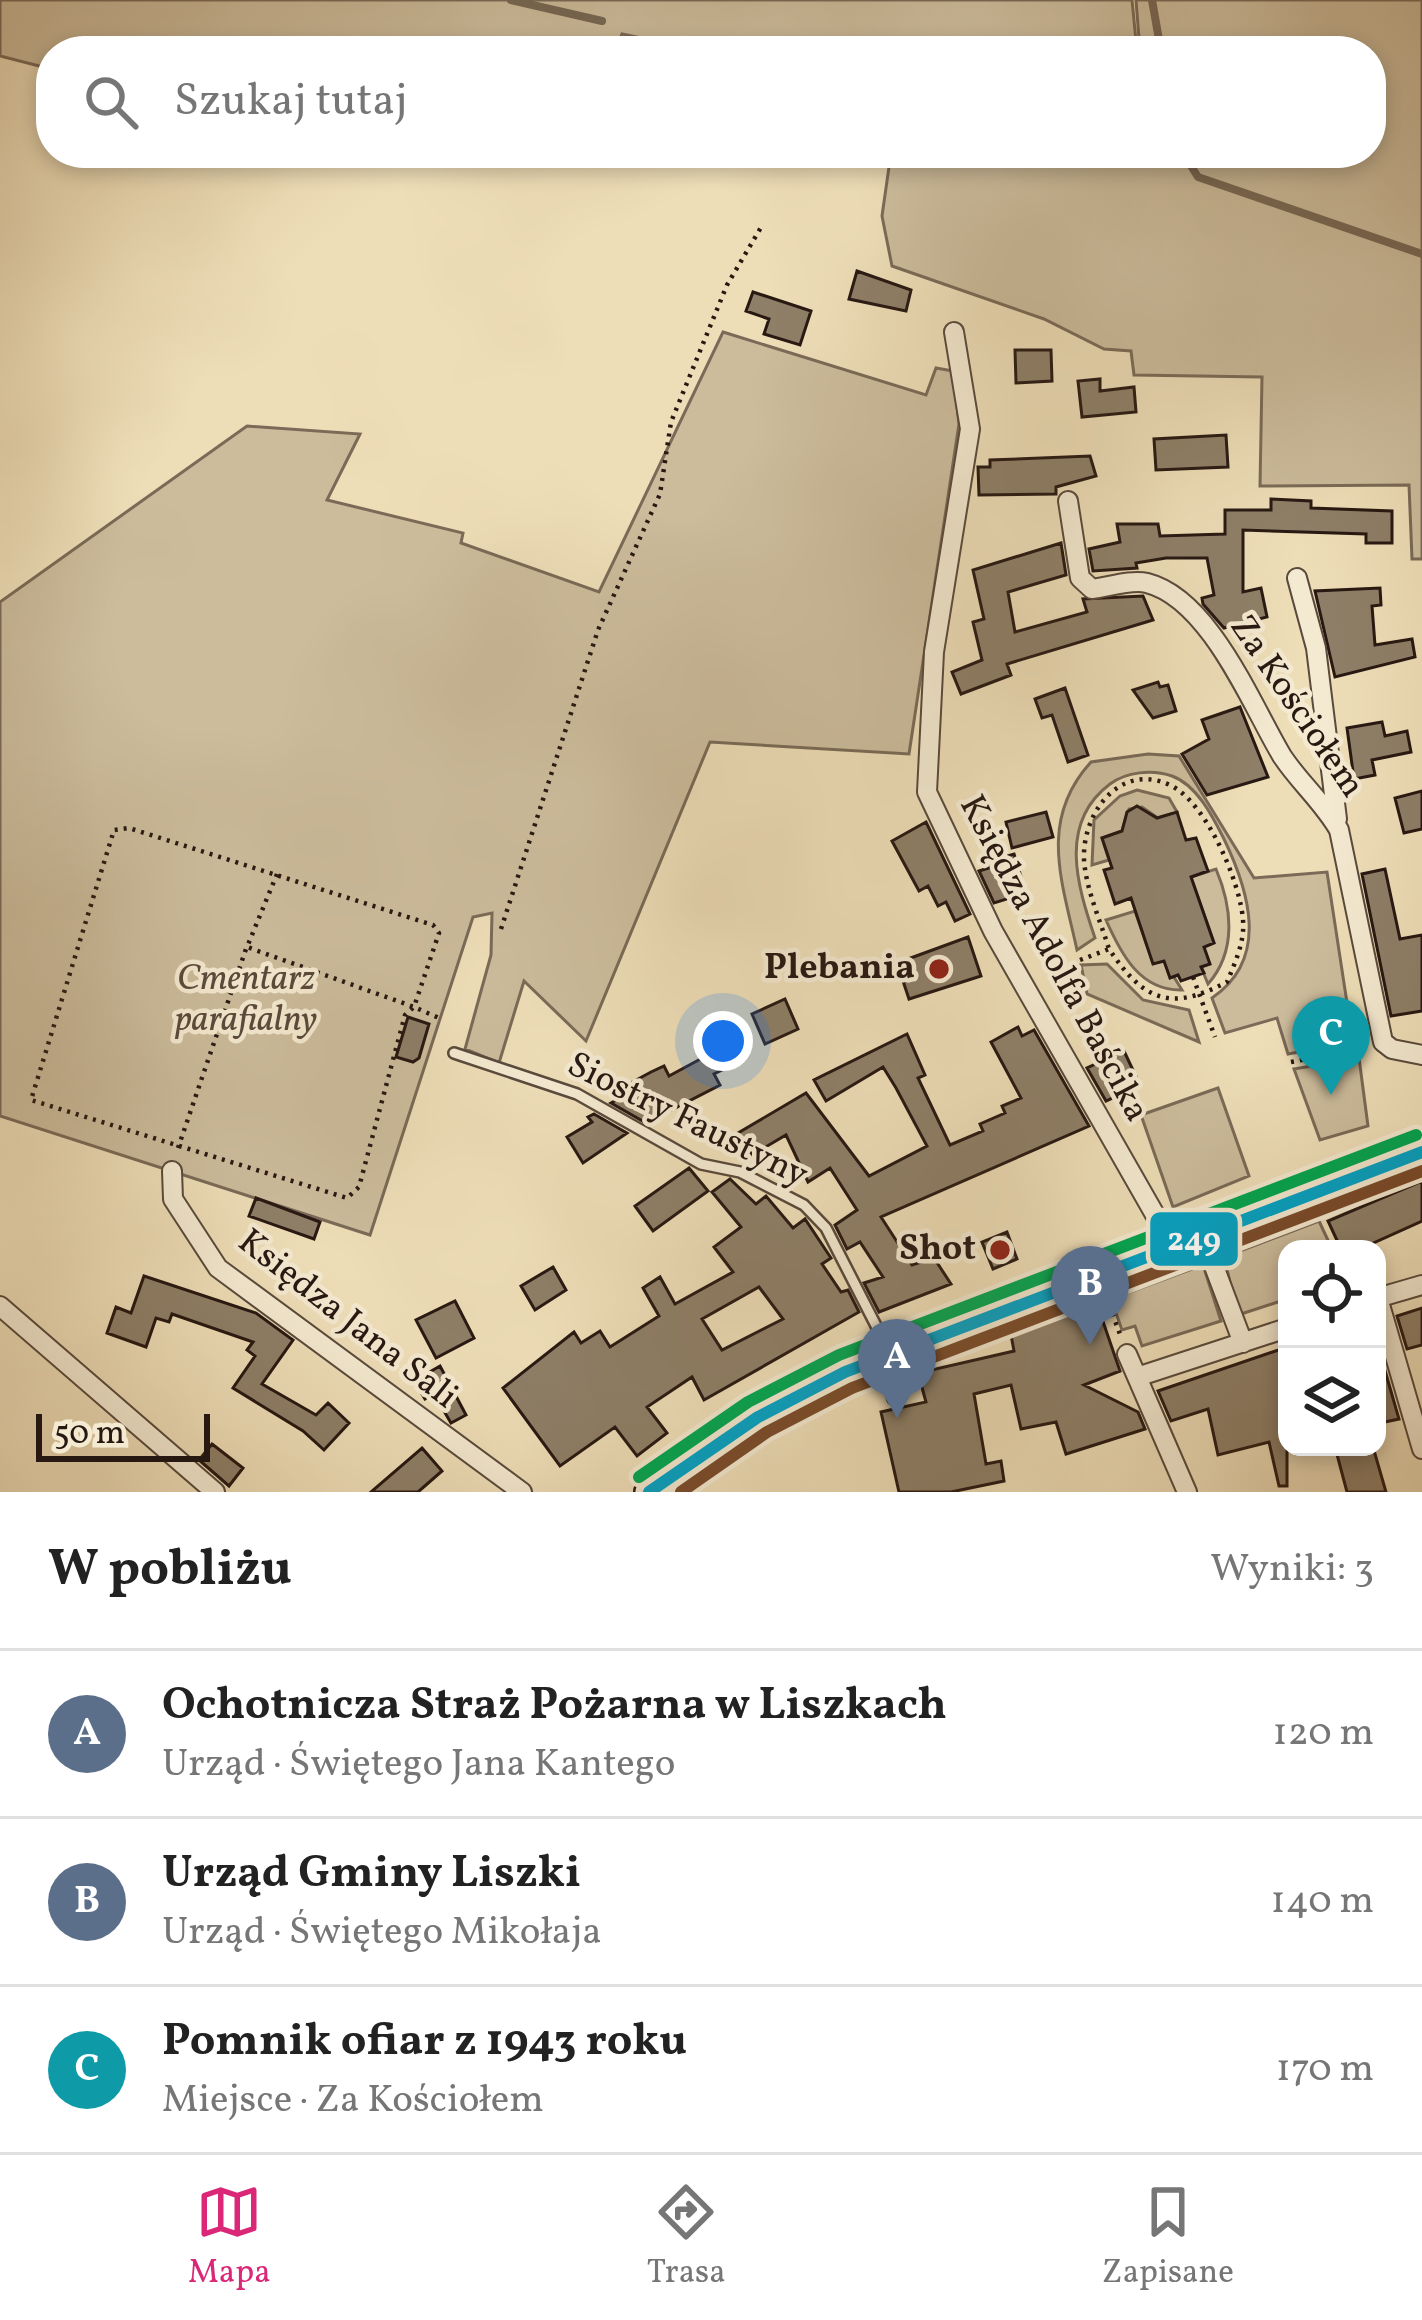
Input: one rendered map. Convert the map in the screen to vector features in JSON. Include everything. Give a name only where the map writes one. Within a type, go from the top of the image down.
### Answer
[{"type":"main road","points":[[649,1492],[758,1417],[885,1355],[1422,1152]]},
{"type":"street","name":"Księdza Adolfa Baścika","points":[[954,332],[970,429],[934,652],[927,792],[993,931],[1174,1248]]},
{"type":"street","name":"Za Kościołem","points":[[1068,500],[1080,578],[1092,589],[1144,581],[1173,595],[1238,669],[1284,759],[1339,830]]},
{"type":"street","name":"Za Kościołem","points":[[1297,578],[1316,648],[1339,830],[1384,1042],[1392,1049],[1422,1055]]},
{"type":"street","name":"Księdza Jana Sali","points":[[172,1171],[173,1199],[218,1268],[522,1492]]},
{"type":"street","points":[[1203,1237],[1243,1343]]},
{"type":"street","points":[[1386,1295],[1422,1285]]},
{"type":"street","points":[[0,1306],[215,1492]]},
{"type":"street","points":[[1386,1328],[1422,1449]]},
{"type":"street","points":[[1137,1377],[1278,1331]]},
{"type":"street","points":[[1127,1354],[1187,1492]]},
{"type":"lane","name":"Siostry Faustyny","points":[[454,1053],[577,1094],[701,1164],[740,1172],[804,1205],[826,1228],[885,1355],[892,1399]]},
{"type":"path","points":[[501,929],[598,630],[660,494],[670,422],[728,285],[763,224]]},
{"type":"path","points":[[1137,780],[1165,782],[1186,795],[1208,823],[1243,920],[1239,953],[1227,982],[1181,1001],[1154,996],[1128,978],[1108,949],[1085,870],[1090,815],[1109,792],[1137,780]]},
{"type":"path","points":[[129,828],[278,874],[433,926],[439,933],[414,1007],[405,1015],[359,1187],[347,1198],[31,1100],[114,830],[129,828]]},
{"type":"path","points":[[172,1171],[247,947],[278,874]]},
{"type":"path","points":[[247,947],[439,1018]]},
{"type":"path","points":[[1080,960],[1108,949]]},
{"type":"path","points":[[1193,977],[1215,1037]]},
{"type":"path","points":[[1291,1062],[1363,1048]]},
{"type":"path","points":[[1105,1293],[1127,1354]]},
{"type":"green space","points":[[0,0],[1132,0],[1136,36],[36,36],[36,65],[0,56]]},
{"type":"green space","points":[[1136,0],[1422,0],[1422,559],[1412,559],[1409,485],[1260,486],[1262,377],[1134,375],[1131,351],[1104,349],[1044,319],[892,266],[882,216],[889,168],[1386,168],[1386,36],[1139,36]]},
{"type":"green space","name":"Cmentarz parafialny","points":[[723,332],[926,395],[936,368],[953,371],[959,424],[909,754],[710,742],[586,1041],[524,981],[499,1063],[465,1049],[491,955],[492,913],[473,917],[370,1235],[0,1116],[0,602],[247,426],[360,434],[327,500],[463,533],[461,543],[599,592]]},
{"type":"green space","points":[[1148,754],[1179,756],[1254,878],[1327,872],[1353,1042],[1288,1054],[1277,1018],[1225,1033],[1212,998],[1242,964],[1248,944],[1246,902],[1233,859],[1209,812],[1197,794],[1172,776],[1140,773],[1116,780],[1083,817],[1076,856],[1095,938],[1077,950],[1058,852],[1064,806],[1091,762]]},
{"type":"green space","points":[[1137,790],[1169,798],[1177,812],[1158,818],[1142,807],[1129,809],[1122,831],[1102,838],[1109,860],[1092,865],[1094,820],[1120,796]]},
{"type":"green space","points":[[1216,869],[1229,928],[1224,957],[1208,984],[1201,967],[1204,947],[1214,943],[1191,877]]},
{"type":"green space","points":[[1135,911],[1153,963],[1164,961],[1182,990],[1167,989],[1143,977],[1118,945],[1106,920]]},
{"type":"green space","points":[[1107,964],[1143,1000],[1189,1010],[1199,1042],[1087,994],[1081,965]]},
{"type":"green space","points":[[1359,1058],[1368,1126],[1320,1140],[1294,1069]]},
{"type":"green space","points":[[1218,1088],[1249,1176],[1173,1207],[1141,1115]]},
{"type":"green space","points":[[1319,1221],[1328,1240],[1278,1240],[1278,1302],[1238,1315],[1224,1257]]},
{"type":"green space","points":[[1203,1265],[1221,1321],[1142,1346],[1135,1326],[1122,1330],[1111,1299]]},
{"type":"building","points":[[857,271],[911,290],[906,311],[849,299]]},
{"type":"building","points":[[753,292],[811,311],[800,345],[764,334],[769,319],[746,311]]},
{"type":"building","points":[[1015,350],[1051,350],[1052,381],[1016,383]]},
{"type":"building","points":[[1100,379],[1100,391],[1134,387],[1136,412],[1082,417],[1078,381]]},
{"type":"building","points":[[1226,435],[1228,467],[1156,470],[1154,439]]},
{"type":"building","points":[[1090,456],[1096,476],[1056,487],[1056,494],[979,495],[978,467],[990,467],[990,460]]},
{"type":"building","points":[[1271,499],[1311,501],[1311,508],[1392,511],[1392,543],[1366,543],[1366,534],[1243,530],[1243,592],[1261,588],[1267,617],[1224,628],[1203,604],[1202,598],[1214,595],[1207,558],[1166,558],[1136,563],[1137,568],[1093,571],[1089,549],[1120,542],[1117,524],[1158,524],[1160,536],[1225,534],[1225,510],[1271,510]]},
{"type":"building","points":[[1061,543],[1066,575],[1008,592],[1015,632],[1087,612],[1083,599],[1143,596],[1153,620],[1007,664],[1011,675],[961,694],[952,672],[982,660],[973,622],[984,619],[973,570]]},
{"type":"building","points":[[1380,588],[1381,605],[1372,606],[1375,645],[1412,639],[1415,657],[1335,677],[1315,591]]},
{"type":"building","points":[[1158,682],[1160,687],[1168,685],[1176,711],[1153,718],[1133,690]]},
{"type":"building","points":[[1065,688],[1088,755],[1068,762],[1052,715],[1042,718],[1035,699]]},
{"type":"building","points":[[1240,707],[1268,777],[1207,795],[1182,754],[1209,739],[1202,720]]},
{"type":"building","points":[[1382,722],[1385,736],[1407,731],[1411,752],[1372,760],[1375,775],[1354,779],[1347,728]]},
{"type":"building","points":[[1422,791],[1422,829],[1404,833],[1395,798]]},
{"type":"building","points":[[1137,806],[1157,818],[1177,812],[1186,840],[1196,838],[1208,871],[1191,877],[1214,943],[1204,947],[1210,964],[1201,967],[1204,973],[1181,981],[1178,975],[1170,978],[1164,961],[1153,964],[1131,898],[1115,904],[1104,870],[1112,868],[1102,838],[1122,831],[1127,812]]},
{"type":"building","points":[[1046,812],[1053,837],[1012,848],[1006,822]]},
{"type":"building","points":[[926,822],[970,914],[955,921],[946,902],[938,906],[928,886],[919,891],[892,841]]},
{"type":"building","points":[[1014,854],[1026,893],[994,903],[979,871],[992,867],[990,861]]},
{"type":"building","points":[[1385,869],[1400,939],[1422,935],[1422,1011],[1391,1016],[1362,874]]},
{"type":"building","name":"Plebania","points":[[968,937],[981,976],[909,999],[897,963]]},
{"type":"building","points":[[785,999],[798,1029],[765,1044],[752,1014]]},
{"type":"building","points":[[408,1017],[429,1024],[419,1058],[413,1062],[396,1057]]},
{"type":"building","points":[[1018,1027],[1022,1036],[1034,1030],[1089,1126],[881,1217],[912,1265],[934,1258],[951,1284],[879,1312],[864,1283],[883,1277],[860,1242],[847,1249],[835,1225],[857,1210],[830,1168],[808,1182],[786,1135],[752,1155],[738,1133],[806,1093],[869,1176],[927,1146],[896,1088],[883,1067],[826,1101],[814,1080],[907,1034],[925,1075],[918,1078],[950,1145],[983,1131],[980,1124],[1005,1113],[1002,1106],[1021,1098],[991,1042]]},
{"type":"building","points":[[719,1049],[728,1067],[714,1074],[720,1085],[646,1123],[611,1103],[618,1099],[614,1092],[651,1072],[664,1066],[669,1076]]},
{"type":"building","points":[[1124,1051],[1140,1085],[1106,1101],[1087,1068]]},
{"type":"building","points":[[594,1114],[627,1133],[583,1163],[567,1137],[592,1122],[588,1117]]},
{"type":"building","points":[[689,1168],[708,1191],[653,1231],[635,1206]]},
{"type":"building","points":[[730,1179],[756,1204],[766,1196],[793,1228],[805,1219],[831,1258],[822,1264],[841,1292],[848,1290],[859,1312],[704,1400],[692,1377],[647,1407],[667,1433],[637,1456],[615,1427],[560,1466],[503,1388],[574,1332],[581,1343],[600,1331],[610,1347],[659,1316],[643,1288],[660,1277],[675,1304],[733,1272],[714,1247],[741,1227],[712,1192]],"holes":[[[759,1287],[783,1319],[722,1350],[702,1319]]]},
{"type":"building","points":[[1422,1181],[1422,1221],[1380,1240],[1337,1240],[1328,1221]]},
{"type":"building","points":[[256,1198],[320,1222],[314,1239],[249,1216]]},
{"type":"building","name":"Shot","points":[[1007,1232],[1017,1259],[993,1269],[982,1242]]},
{"type":"building","points":[[553,1267],[566,1290],[535,1310],[521,1286]]},
{"type":"building","points":[[144,1276],[256,1313],[293,1340],[262,1384],[316,1415],[328,1403],[349,1423],[324,1450],[303,1431],[233,1388],[255,1356],[247,1350],[253,1342],[172,1314],[169,1322],[156,1318],[146,1347],[107,1333],[116,1307],[131,1313]]},
{"type":"building","points":[[455,1301],[474,1338],[436,1358],[416,1320]]},
{"type":"building","points":[[1097,1304],[1120,1371],[1084,1385],[1138,1412],[1145,1429],[1066,1454],[1056,1422],[1021,1429],[1011,1385],[974,1394],[986,1464],[1001,1461],[1004,1481],[951,1492],[899,1492],[881,1412],[926,1402],[918,1373],[1014,1351],[1011,1335]]},
{"type":"building","points":[[1422,1308],[1422,1345],[1407,1349],[1397,1316]]},
{"type":"building","points":[[1278,1350],[1278,1456],[1287,1456],[1287,1486],[1279,1486],[1269,1442],[1218,1455],[1208,1409],[1171,1421],[1158,1391]]},
{"type":"building","points":[[440,1366],[466,1415],[451,1423],[434,1394],[425,1399],[414,1381]]},
{"type":"building","points":[[1386,1374],[1399,1419],[1386,1422]]},
{"type":"building","points":[[212,1444],[243,1468],[229,1486],[199,1460]]},
{"type":"building","points":[[422,1448],[442,1471],[418,1492],[371,1492]]},
{"type":"building","points":[[1337,1456],[1376,1456],[1386,1492],[1347,1492]]},
{"type":"waterway","points":[[511,0],[602,21]]},
{"type":"waterway","points":[[1152,0],[1158,36]]},
{"type":"waterway","points":[[1192,168],[1198,177],[1422,254]]},
{"type":"transit line","points":[[639,1477],[748,1402],[839,1355],[1416,1135]]},
{"type":"transit line","name":"249","points":[[649,1492],[758,1417],[845,1372],[1422,1152]]},
{"type":"transit line","points":[[681,1492],[767,1432],[852,1388],[1422,1171]]},
{"type":"place","name":"Plebania","points":[[939,969]]},
{"type":"place","name":"Pomnik ofiar z 1943 roku","points":[[1331,1095]]},
{"type":"place","name":"Shot","points":[[1000,1250]]},
{"type":"place","name":"Urząd Gminy Liszki","points":[[1090,1345]]},
{"type":"place","name":"Ochotnicza Straż Pożarna w Liszkach","points":[[897,1418]]}]
